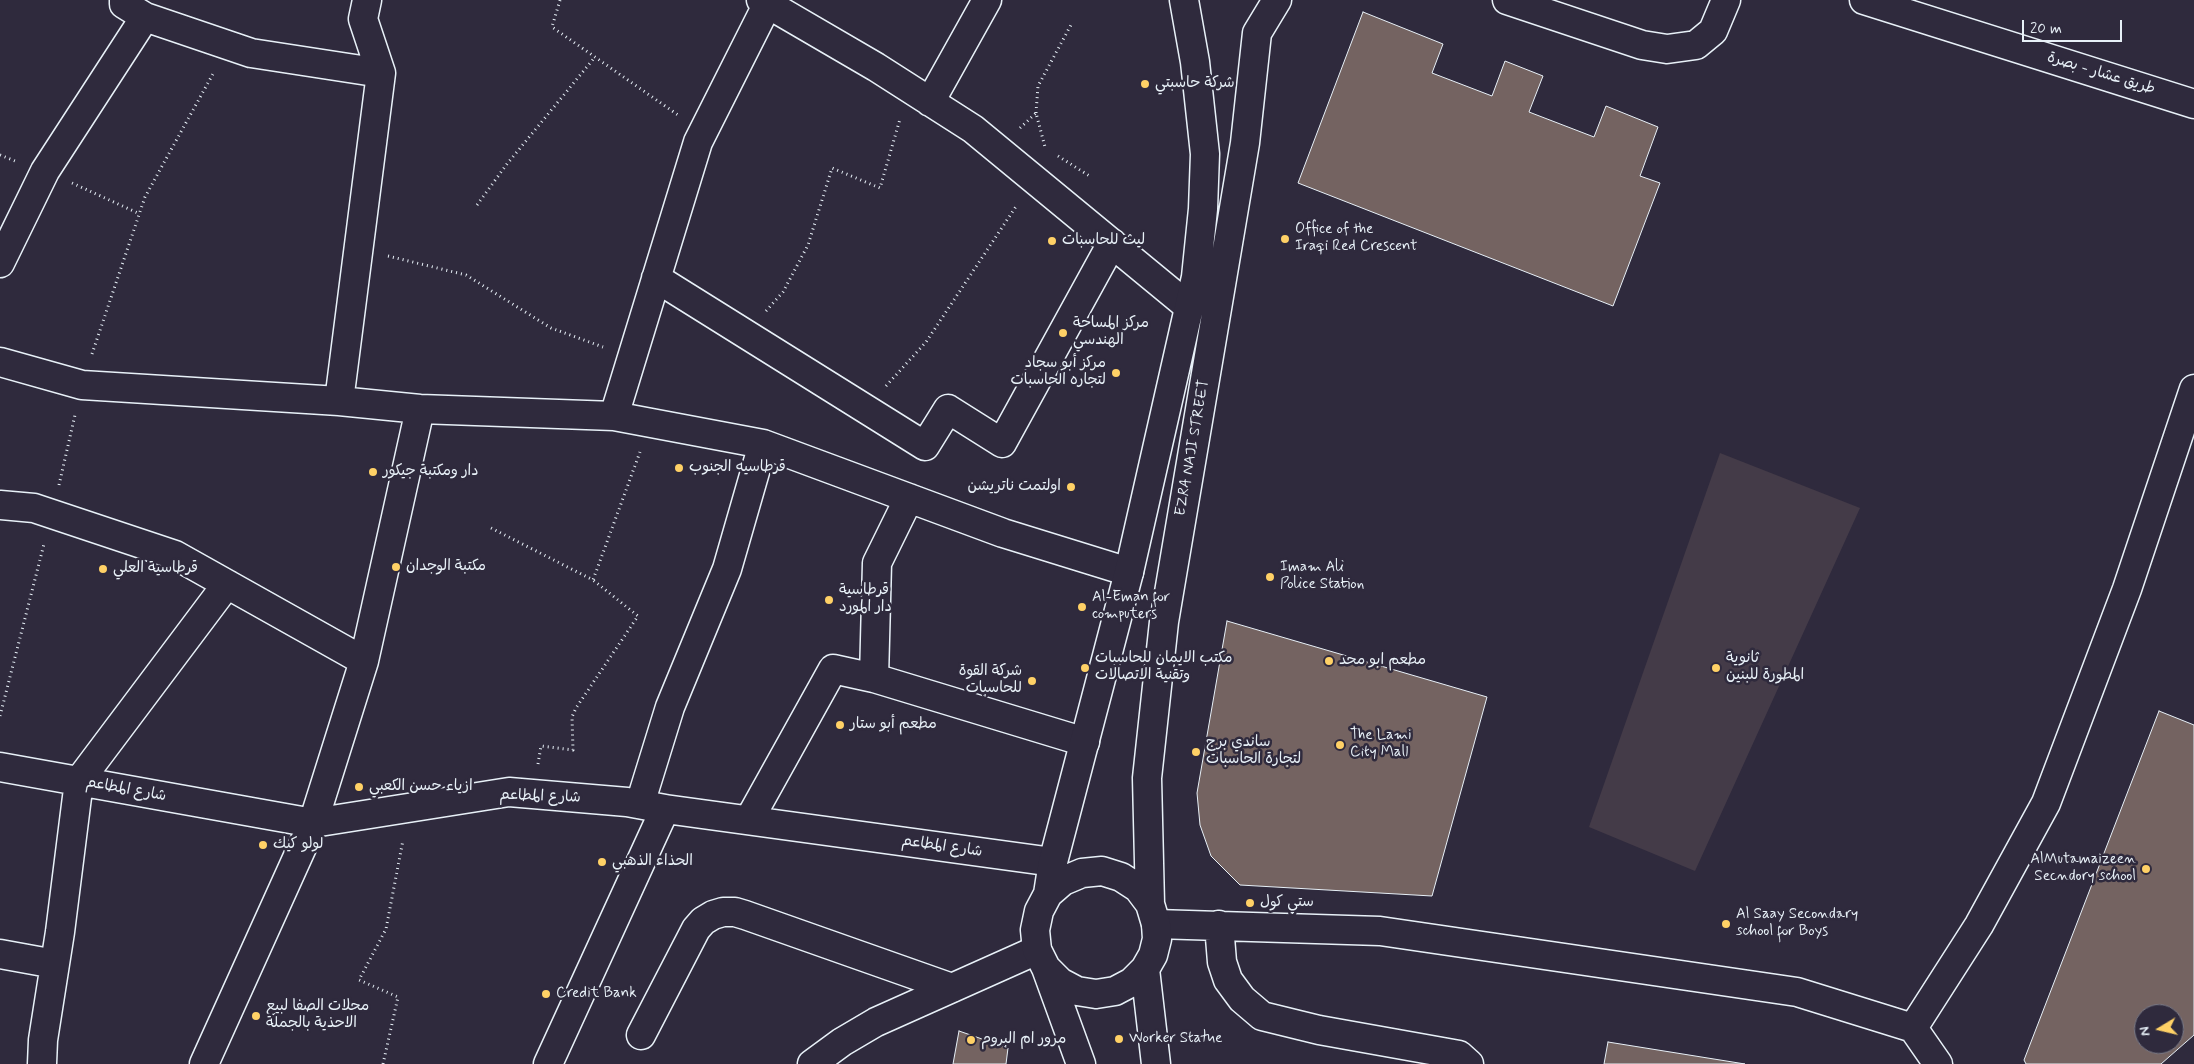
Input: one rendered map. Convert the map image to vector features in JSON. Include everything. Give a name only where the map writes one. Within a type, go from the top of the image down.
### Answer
[{"type":"street","points":[[339,401],[381,73],[363,19],[367,0]]},
{"type":"street","points":[[920,95],[987,0]]},
{"type":"street","name":"EZRA NAJI STREET","points":[[1048,894],[1053,862],[1129,572],[1196,277],[1206,154],[1195,62],[1184,0]]},
{"type":"street","name":"EZRA NAJI STREET","points":[[1153,914],[1147,778],[1164,622],[1245,143],[1257,32],[1277,0]]},
{"type":"street","points":[[1507,0],[1642,45],[1668,49],[1696,45],[1713,31],[1726,0]]},
{"type":"street","name":"طريق عشار - بصرة","points":[[1864,0],[2194,104]]},
{"type":"street","points":[[614,416],[698,142],[765,1],[973,129],[1190,307]]},
{"type":"street","points":[[0,263],[45,171],[135,8],[251,53],[381,73]]},
{"type":"street","points":[[656,278],[925,446],[948,409],[1002,443],[1112,243]]},
{"type":"street","points":[[0,362],[82,386],[339,401],[420,409],[614,416],[763,444],[1003,533],[1129,572]]},
{"type":"street","points":[[1913,1028],[1979,925],[2046,803],[2127,589],[2194,389]]},
{"type":"street","points":[[204,1064],[313,823],[364,660],[420,409]]},
{"type":"street","points":[[548,1064],[653,806],[670,707],[727,569],[763,444]]},
{"type":"street","points":[[874,678],[876,563],[909,498]]},
{"type":"street","points":[[0,505],[34,508],[175,555],[364,660]]},
{"type":"street","points":[[42,1064],[43,1040],[79,781],[228,584]]},
{"type":"street","points":[[749,820],[833,669],[874,678],[1085,742]]},
{"type":"street","name":"شارع المطاعم","points":[[0,767],[313,823],[509,792],[653,806],[1053,862]]},
{"type":"street","points":[[1042,959],[1060,982],[1077,991],[1096,994],[1115,991],[1132,982],[1145,969],[1153,955],[1157,939],[1153,914],[1138,888],[1121,877],[1102,872],[1082,873],[1063,880],[1048,894],[1039,911],[1035,930],[1042,959],[1081,1064]]},
{"type":"street","points":[[641,1035],[696,929],[708,918],[723,912],[745,915],[952,988]]},
{"type":"street","points":[[1153,914],[1219,924],[1380,931],[1797,992],[1913,1028],[1938,1064]]},
{"type":"street","points":[[1219,924],[1222,962],[1228,980],[1242,999],[1262,1016],[1319,1030],[1459,1055],[1469,1064]]},
{"type":"street","points":[[0,954],[55,964]]},
{"type":"street","points":[[812,1064],[842,1042],[876,1022],[952,988],[1042,959]]},
{"type":"street","points":[[1145,969],[1156,1064]]},
{"type":"path","points":[[560,0],[552,27],[703,132]]},
{"type":"path","points":[[1036,114],[1038,86],[1072,23]]},
{"type":"path","points":[[477,205],[507,164],[595,57]]},
{"type":"path","points":[[745,334],[783,292],[808,245],[832,168],[880,188],[920,95]]},
{"type":"path","points":[[865,408],[926,342],[1034,179]]},
{"type":"path","points":[[358,249],[466,275],[551,328],[631,358]]},
{"type":"path","points":[[593,580],[651,423]]},
{"type":"path","points":[[491,528],[593,580],[638,616],[576,708],[572,717],[573,750],[541,746],[532,794]]},
{"type":"path","points":[[383,1064],[398,997],[359,980],[386,929],[409,808]]},
{"type":"shaded area","name":"ثانوية المطورة للبنين","points":[[1720,453],[1860,508],[1695,871],[1589,827]]},
{"type":"building","points":[[1363,12],[1443,44],[1432,73],[1492,96],[1505,61],[1543,76],[1529,112],[1594,137],[1606,106],[1658,127],[1640,176],[1660,183],[1613,306],[1298,183]]},
{"type":"building","name":"The Lami City Mall","points":[[1227,621],[1487,697],[1432,896],[1240,885],[1211,856],[1200,825],[1197,793]]},
{"type":"building","name":"AlMutamaizeen Secndory school","points":[[2159,711],[2194,725],[2194,1035],[2184,1044],[2184,1004],[2134,1004],[2134,1054],[2172,1054],[2161,1064],[2026,1064],[2024,1060]]},
{"type":"building","name":"مرور ام البروم","points":[[959,1031],[1008,1048],[1006,1064],[953,1064]]},
{"type":"building","points":[[1608,1042],[1745,1064],[1604,1064]]},
{"type":"place","name":"شركة حاسبتي","points":[[1145,84]]},
{"type":"place","name":"Office of the Iraqi Red Crescent","points":[[1285,239]]},
{"type":"place","name":"ليث للحاسبات","points":[[1052,241]]},
{"type":"place","name":"مركز المساحة الهندسي","points":[[1063,333]]},
{"type":"place","name":"مركز أبو سجاد لتجاره الحاسبات","points":[[1116,373]]},
{"type":"place","name":"قرطاسيه الجنوب","points":[[679,468]]},
{"type":"place","name":"دار ومكتبة جيكور","points":[[373,472]]},
{"type":"place","name":"اولتمت ناتريشن","points":[[1071,487]]},
{"type":"place","name":"مكتبة الوجدان","points":[[396,567]]},
{"type":"place","name":"قرطاسية العلي","points":[[103,569]]},
{"type":"place","name":"Imam Ali Police Station","points":[[1270,577]]},
{"type":"place","name":"قرطاسية دار المورد","points":[[829,600]]},
{"type":"place","name":"Al-Eman for computers","points":[[1082,607]]},
{"type":"place","name":"مطعم ابو محد","points":[[1329,661]]},
{"type":"place","name":"مكتب الايمان للحاسبات وتقنية الاتصالات","points":[[1085,668]]},
{"type":"place","name":"ثانوية المطورة للبنين","points":[[1716,668]]},
{"type":"place","name":"شركة القوة للحاسبات","points":[[1032,681]]},
{"type":"place","name":"مطعم أبو ستار","points":[[840,725]]},
{"type":"place","name":"The Lami City Mall","points":[[1340,745]]},
{"type":"place","name":"ساندي برج لتجارة الحاسبات","points":[[1196,752]]},
{"type":"place","name":"ازياء حسن الكعبي","points":[[359,787]]},
{"type":"place","name":"لولو كيك","points":[[263,845]]},
{"type":"place","name":"الحذاء الذهبي","points":[[602,862]]},
{"type":"place","name":"AlMutamaizeen Secndory school","points":[[2146,869]]},
{"type":"place","name":"ستي كول","points":[[1250,903]]},
{"type":"place","name":"Al Saay Secondary school for Boys","points":[[1726,924]]},
{"type":"place","name":"Credit Bank","points":[[546,994]]},
{"type":"place","name":"محلات الصفا لبيع الاحذية بالجملة","points":[[256,1016]]},
{"type":"place","name":"Worker Statue","points":[[1119,1039]]},
{"type":"place","name":"مرور ام البروم","points":[[971,1040]]}]
